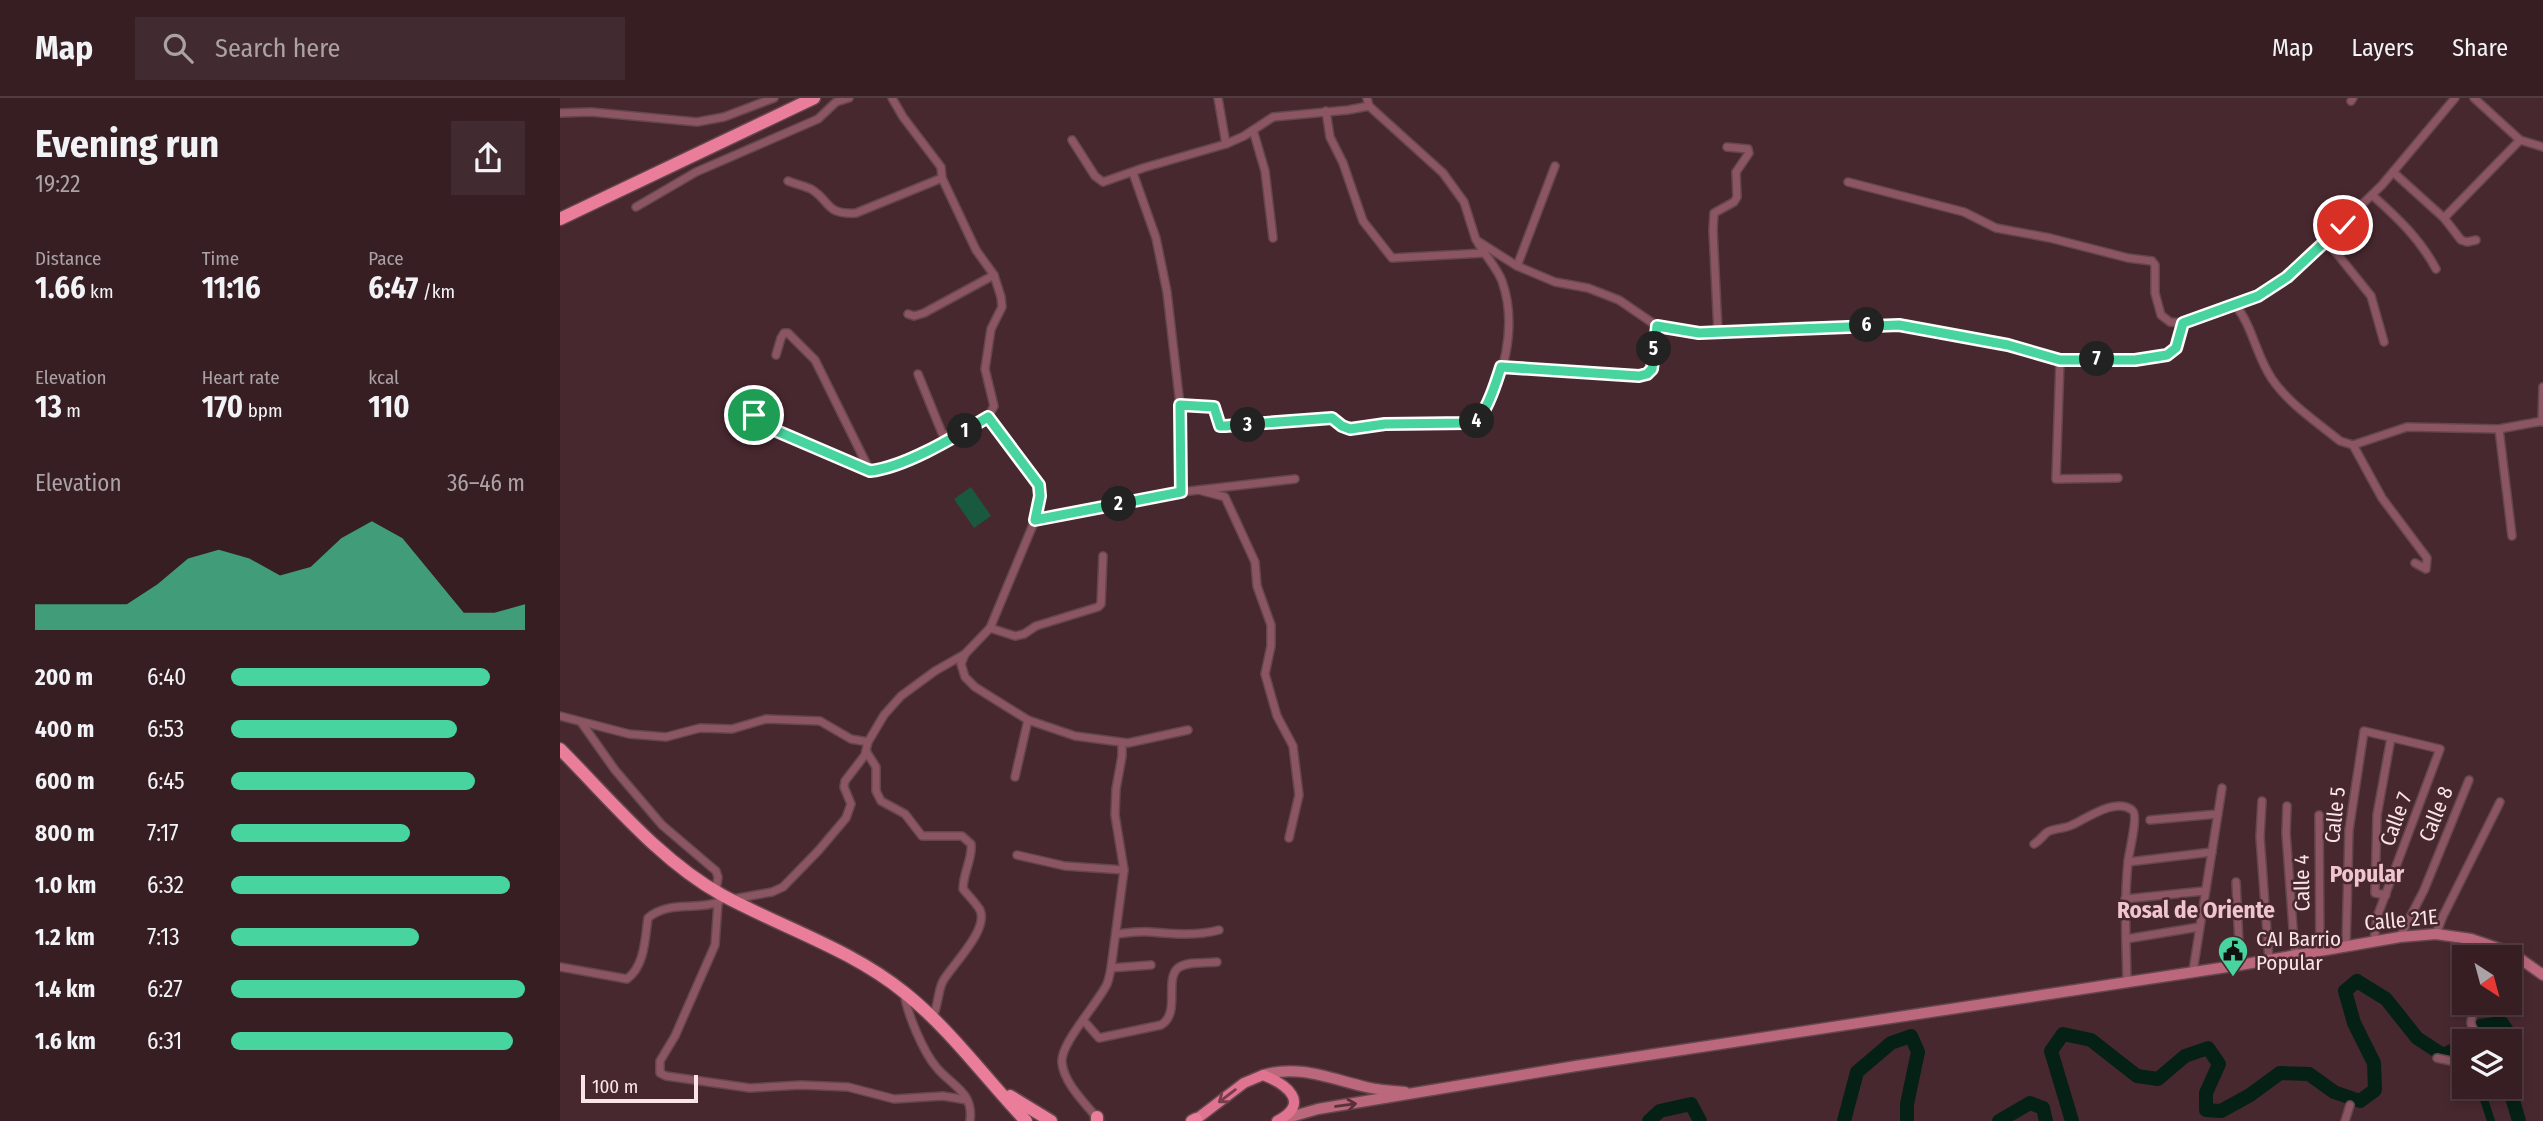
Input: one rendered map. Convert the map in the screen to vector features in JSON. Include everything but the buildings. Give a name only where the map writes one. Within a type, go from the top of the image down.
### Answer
[{"type":"highway","points":[[560,219],[814,98]]},
{"type":"highway","points":[[560,749],[662,851],[723,897],[853,957],[904,992],[933,1017],[1021,1117]]},
{"type":"highway","points":[[994,1085],[1051,1121]]},
{"type":"main road","name":"Calle 21E","points":[[1422,1094],[1576,1066],[2240,965],[2400,937],[2437,934],[2459,936],[2483,945]]},
{"type":"main road","name":"Calle 21E","points":[[2522,962],[2543,975]]},
{"type":"main road","points":[[1194,1121],[1244,1083],[1276,1071],[1296,1070],[1371,1088],[1422,1094]]},
{"type":"main road","points":[[1263,1075],[1286,1086],[1293,1094],[1293,1105],[1289,1113],[1278,1121]]},
{"type":"main road","points":[[1278,1121],[1318,1109],[1422,1094]]},
{"type":"street","points":[[560,113],[697,121],[724,117],[774,98]]},
{"type":"street","points":[[636,207],[696,172],[818,119],[836,100],[849,98]]},
{"type":"street","points":[[754,415],[765,426],[870,471],[884,470],[951,439],[988,417],[994,406],[985,369],[991,329],[1002,307],[1001,297],[993,275],[976,250],[942,178],[941,167],[891,98]]},
{"type":"street","points":[[1218,98],[1226,144]]},
{"type":"street","points":[[2474,98],[2520,140],[2543,147]]},
{"type":"street","points":[[1848,182],[1964,212],[1996,228],[2152,261],[2155,265],[2155,293],[2161,315],[2170,322],[2183,323],[2236,306],[2258,296],[2287,277],[2372,195],[2452,99]]},
{"type":"street","points":[[1072,140],[1095,176],[1103,182],[1226,144],[1273,117],[1348,110],[1368,102],[1443,173],[1464,202],[1476,240],[1501,279],[1510,318],[1509,341],[1491,397],[1478,421],[1385,424],[1350,429],[1332,418],[1220,426],[1214,407],[1180,405]]},
{"type":"street","points":[[1326,111],[1330,136],[1343,163],[1363,221],[1392,258],[1484,253]]},
{"type":"street","points":[[1253,130],[1265,171],[1273,238]]},
{"type":"street","points":[[2444,218],[2520,140]]},
{"type":"street","points":[[1718,332],[1714,213],[1734,202],[1737,197],[1736,172],[1749,153],[1748,149],[1727,147]]},
{"type":"street","points":[[1517,266],[1555,166]]},
{"type":"street","points":[[2393,172],[2444,218],[2461,240],[2476,240]]},
{"type":"street","points":[[1132,173],[1163,262],[1180,405],[1181,492]]},
{"type":"street","points":[[788,181],[814,191],[827,206],[846,214],[856,213],[942,178]]},
{"type":"street","points":[[2372,195],[2400,220],[2424,247],[2436,269]]},
{"type":"street","points":[[1476,240],[1496,255],[1555,282],[1588,288],[1619,299],[1657,326],[1699,333],[1899,325],[2008,345],[2060,360],[2135,360],[2167,355],[2176,348],[2183,323]]},
{"type":"street","points":[[2326,240],[2371,296],[2384,342]]},
{"type":"street","points":[[908,314],[914,316],[924,313],[993,275]]},
{"type":"street","points":[[2236,306],[2252,334],[2261,360],[2272,380],[2340,441],[2353,445],[2407,427],[2499,429],[2543,421],[2543,387]]},
{"type":"street","points":[[1501,367],[1639,376],[1647,374],[1652,369],[1657,326]]},
{"type":"street","points":[[776,355],[781,338],[784,333],[789,333],[815,360],[870,471]]},
{"type":"street","points":[[2060,360],[2056,479],[2118,478]]},
{"type":"street","points":[[918,374],[942,433],[951,439]]},
{"type":"street","points":[[560,967],[627,979],[635,974],[648,918],[656,910],[666,906],[701,906],[723,897],[772,892],[783,887],[846,818],[851,804],[844,787],[845,781],[866,751],[868,742],[884,715],[901,696],[934,671],[965,654],[990,628],[1035,520],[1040,496],[1039,485],[988,417]]},
{"type":"street","points":[[2499,429],[2512,536]]},
{"type":"street","points":[[2353,445],[2382,498],[2427,558],[2426,569],[2415,563]]},
{"type":"street","points":[[1035,520],[1181,492],[1295,479]]},
{"type":"street","points":[[1199,490],[1225,497],[1255,562],[1258,586],[1271,625],[1271,646],[1265,674],[1277,716],[1293,746],[1299,795],[1289,838]]},
{"type":"street","points":[[990,628],[1015,636],[1036,626],[1098,607],[1101,604],[1103,556]]},
{"type":"street","points":[[965,654],[961,664],[965,677],[975,687],[1028,720],[1075,736],[1122,743],[1188,730]]},
{"type":"street","points":[[560,716],[562,719],[629,734],[666,737],[700,728],[732,729],[766,719],[820,721],[851,739],[868,742]]},
{"type":"street","points":[[1015,777],[1028,720]]},
{"type":"street","points":[[580,722],[615,770],[662,825],[716,872],[723,897],[715,945],[675,1036],[660,1061],[660,1073],[750,1088],[801,1085],[848,1087],[894,1099],[943,1096],[967,1100]]},
{"type":"street","name":"Calle 5","points":[[2346,946],[2349,830],[2364,731],[2391,738]]},
{"type":"street","points":[[2386,895],[2375,893],[2375,861],[2377,815],[2391,738]]},
{"type":"street","name":"Calle 7","points":[[2374,941],[2377,917],[2440,749],[2391,738]]},
{"type":"street","points":[[1099,1120],[1066,1076],[1061,1062],[1064,1049],[1107,982],[1111,968],[1124,870],[1115,815],[1122,743]]},
{"type":"street","points":[[866,751],[876,767],[876,791],[881,801],[905,814],[922,836],[962,836],[971,844],[972,853],[965,867],[963,889],[979,908],[982,920],[967,951],[941,985],[939,1003],[933,1017]]},
{"type":"street","name":"Calle 8","points":[[2400,937],[2424,890],[2469,780]]},
{"type":"street","points":[[2193,971],[2222,788]]},
{"type":"street","points":[[2262,801],[2260,837],[2269,960]]},
{"type":"street","points":[[2437,934],[2443,916],[2500,802]]},
{"type":"street","points":[[2287,806],[2287,846],[2295,955]]},
{"type":"street","points":[[2034,844],[2047,833],[2070,826],[2092,812],[2107,808],[2127,808],[2134,812],[2136,822],[2130,839],[2125,900],[2127,981]]},
{"type":"street","points":[[2150,820],[2218,814]]},
{"type":"street","name":"Calle 4","points":[[2319,815],[2320,950]]},
{"type":"street","points":[[2128,862],[2212,852]]},
{"type":"street","points":[[1017,855],[1065,866],[1124,870]]},
{"type":"street","points":[[2236,882],[2240,965]]},
{"type":"street","points":[[2125,900],[2204,891]]},
{"type":"street","points":[[2126,939],[2199,927]]},
{"type":"street","points":[[1116,934],[1197,933],[1219,930]]},
{"type":"street","points":[[1084,1021],[1099,1038],[1161,1025],[1167,1021],[1170,1014],[1174,976],[1178,968],[1186,964],[1217,962]]},
{"type":"street","points":[[1111,968],[1151,965]]},
{"type":"street","points":[[904,992],[906,1012],[936,1067],[961,1089],[967,1100],[970,1121]]},
{"type":"street","points":[[2437,1058],[2452,1061]]},
{"type":"street","points":[[2344,1121],[2350,1105]]},
{"type":"green space","points":[[971,487],[991,516],[974,528],[954,499]]},
{"type":"waterway","points":[[2072,1121],[2051,1051],[2063,1034],[2091,1040],[2137,1076],[2158,1079],[2185,1056],[2208,1048],[2219,1064],[2206,1093],[2206,1110],[2221,1111],[2250,1095],[2280,1073],[2309,1074],[2334,1092],[2360,1101],[2375,1090],[2374,1063],[2354,1023],[2345,991],[2357,981],[2386,999],[2417,1038],[2443,1055],[2452,1051]]},
{"type":"waterway","points":[[2478,1029],[2481,1026],[2502,1023],[2506,1029]]},
{"type":"waterway","points":[[1844,1121],[1857,1072],[1891,1043],[1911,1036],[1918,1052],[1907,1104],[1907,1121]]},
{"type":"waterway","points":[[2484,1099],[2491,1121]]},
{"type":"waterway","points":[[2513,1099],[2519,1121]]},
{"type":"waterway","points":[[1999,1121],[2030,1103],[2043,1108],[2046,1121]]},
{"type":"waterway","points":[[1649,1121],[1660,1111],[1691,1104],[1700,1121]]},
{"type":"place","name":"CAI Barrio Popular","points":[[2233,978]]},
{"type":"district","name":"Popular","points":[[2367,874]]},
{"type":"district","name":"Rosal de Oriente","points":[[2196,910]]},
{"type":"route","points":[[754,415],[765,426],[870,471],[884,470],[951,439],[988,417],[1039,485],[1040,496],[1035,520],[1181,492],[1180,405],[1214,407],[1220,426],[1332,418],[1350,429],[1385,424],[1467,423],[1478,421],[1483,413],[1501,367],[1639,376],[1647,374],[1652,369],[1657,326],[1699,333],[1899,325],[2008,345],[2060,360],[2135,360],[2167,355],[2176,348],[2183,323],[2258,296],[2287,277],[2343,225]]}]
